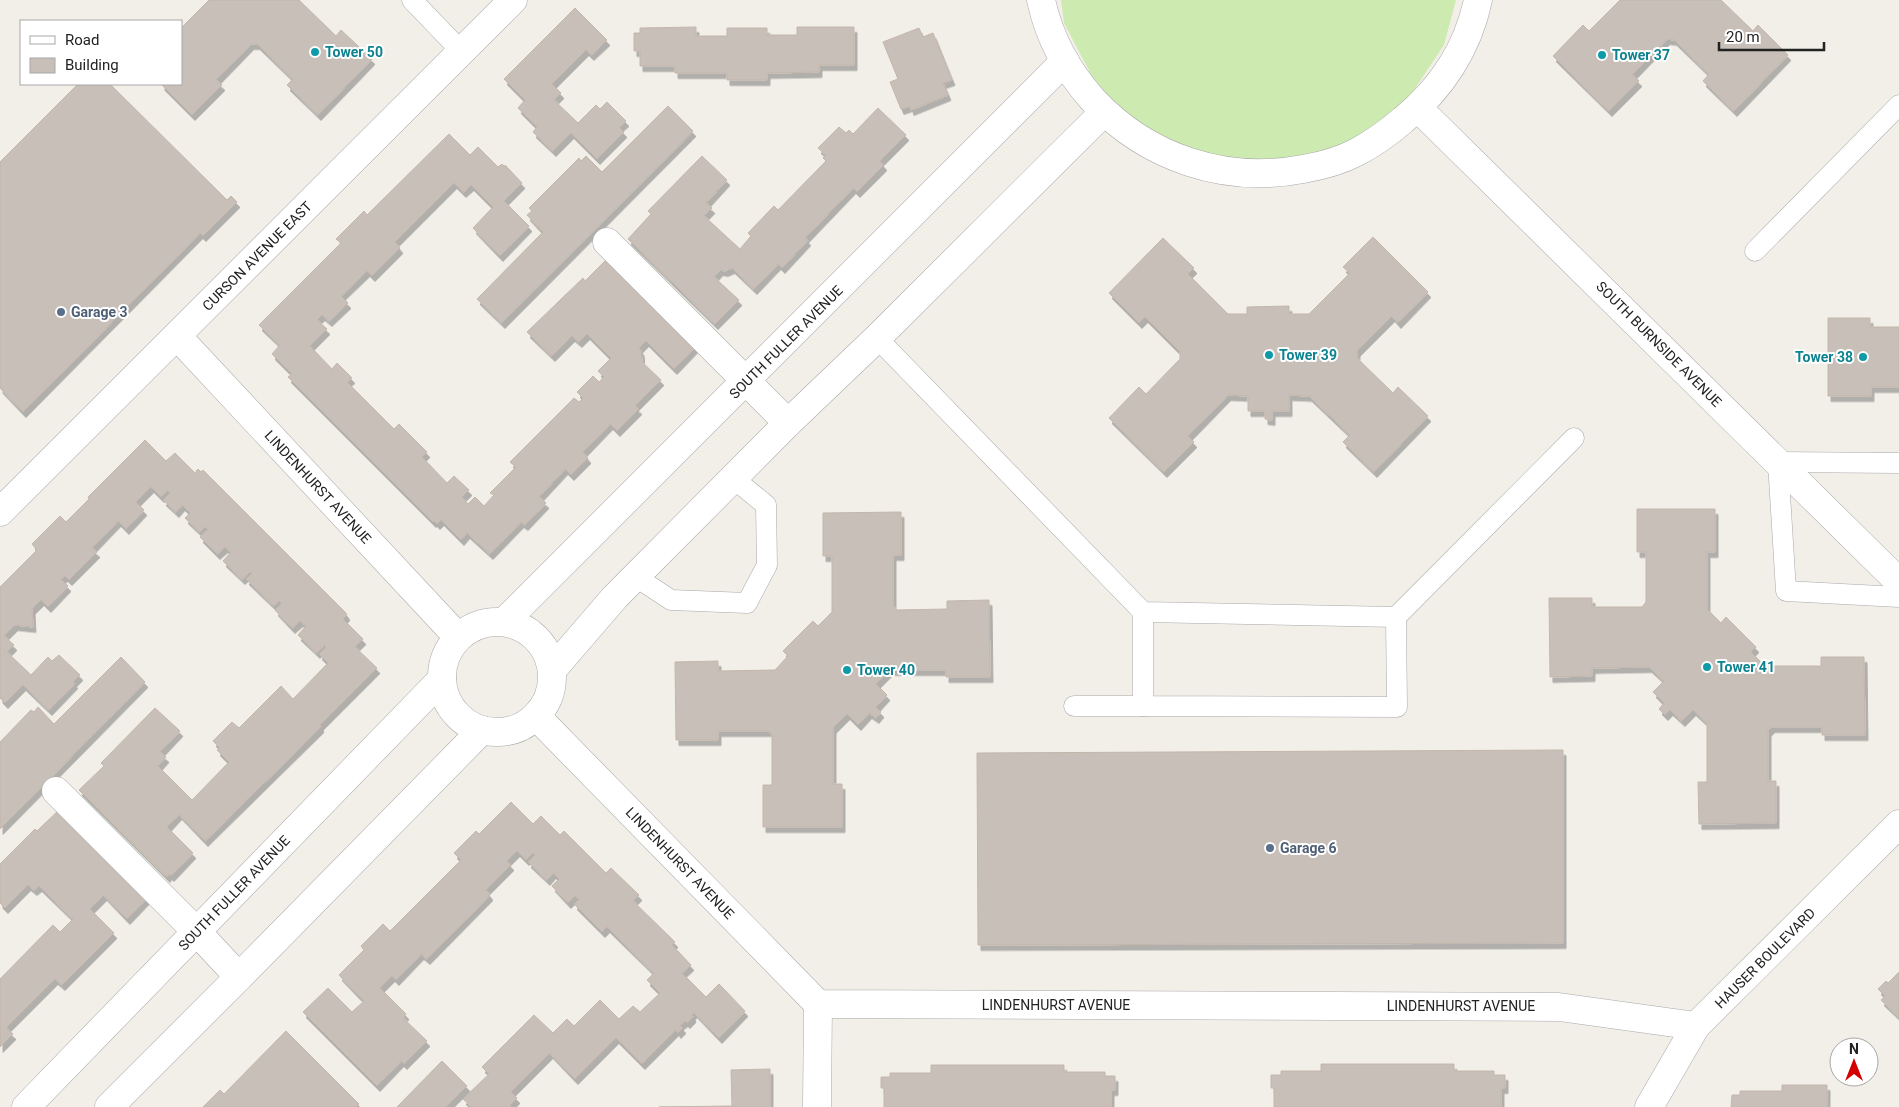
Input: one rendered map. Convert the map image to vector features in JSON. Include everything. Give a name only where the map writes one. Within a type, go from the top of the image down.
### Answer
[{"type":"street","name":"CURSON AVENUE EAST","points":[[0,512],[512,0]]},
{"type":"street","points":[[1042,0],[1052,36],[1065,61],[1082,88],[1104,112],[1145,143],[1171,156],[1207,168],[1244,174],[1282,173],[1320,166],[1355,153],[1382,137],[1418,108],[1448,72],[1463,44],[1478,0]]},
{"type":"street","name":"SOUTH FULLER AVENUE","points":[[505,621],[1065,61]]},
{"type":"street","name":"SOUTH BURNSIDE AVENUE","points":[[1418,108],[1899,582]]},
{"type":"street","points":[[553,669],[616,597],[788,423],[877,338],[1104,112]]},
{"type":"street","points":[[607,242],[788,423]]},
{"type":"street","name":"LINDENHURST AVENUE","points":[[177,336],[458,638]]},
{"type":"street","points":[[505,621],[524,628],[539,640],[548,653],[553,669],[553,685],[548,700],[536,716],[526,724],[512,730],[497,732],[482,730],[468,724],[456,714],[446,698],[442,679],[444,660],[453,643],[468,629],[486,622],[505,621]]},
{"type":"street","name":"SOUTH FULLER AVENUE","points":[[26,1107],[442,679]]},
{"type":"street","name":"LINDENHURST AVENUE","points":[[536,716],[818,1004],[1559,1007],[1696,1026]]},
{"type":"street","points":[[109,1107],[240,978],[482,730]]},
{"type":"street","points":[[56,791],[197,932],[240,978]]},
{"type":"street","name":"HAUSER BOULEVARD","points":[[1649,1107],[1696,1026],[1899,824]]},
{"type":"street","points":[[817,1107],[818,1004]]},
{"type":"lane","points":[[412,0],[461,51]]},
{"type":"lane","points":[[1754,251],[1899,105]]},
{"type":"lane","points":[[877,338],[1143,612],[1143,706]]},
{"type":"lane","points":[[1143,612],[1396,616],[1574,438]]},
{"type":"lane","points":[[1899,463],[1778,462],[1786,591],[1899,597]]},
{"type":"lane","points":[[636,577],[671,600],[747,603],[767,565],[766,505],[734,479]]},
{"type":"lane","points":[[1074,706],[1398,707],[1396,616]]},
{"type":"green space","points":[[1061,0],[1456,0],[1444,45],[1408,99],[1352,141],[1285,162],[1214,160],[1149,133],[1097,86],[1064,23]]},
{"type":"building","name":"Tower 50","points":[[209,0],[299,0],[336,36],[341,30],[372,59],[318,115],[287,85],[293,79],[257,44],[251,44],[216,80],[222,85],[192,115],[162,85],[182,85],[182,27]]},
{"type":"building","name":"Tower 37","points":[[1620,0],[1721,0],[1753,31],[1758,25],[1788,55],[1734,111],[1703,81],[1709,74],[1674,40],[1667,39],[1632,75],[1639,81],[1609,111],[1553,56],[1583,25],[1589,31]]},
{"type":"building","points":[[575,8],[607,40],[591,55],[586,50],[552,84],[561,93],[554,100],[578,123],[596,105],[600,109],[607,102],[626,121],[619,127],[624,132],[597,159],[571,133],[553,151],[533,132],[537,127],[518,108],[525,100],[504,79]]},
{"type":"building","points":[[696,27],[696,36],[727,36],[727,28],[767,28],[767,35],[797,35],[797,27],[854,27],[854,65],[819,65],[819,72],[767,73],[767,80],[727,80],[727,73],[675,73],[675,66],[640,66],[640,51],[634,51],[634,33],[640,33],[640,28]]},
{"type":"building","points":[[919,28],[923,37],[933,33],[952,80],[943,83],[948,95],[911,110],[910,106],[901,109],[890,82],[898,79],[883,42]]},
{"type":"building","name":"Garage 3","points":[[77,85],[111,85],[227,200],[231,196],[237,202],[203,236],[200,233],[23,412],[0,388],[0,162]]},
{"type":"building","points":[[668,106],[693,131],[502,323],[477,299],[543,232],[527,215],[532,211],[529,208],[579,158],[581,161],[586,156],[602,172]]},
{"type":"building","points":[[878,108],[906,135],[880,161],[884,165],[857,192],[853,188],[805,238],[808,240],[782,268],[778,264],[754,289],[732,268],[725,271],[720,270],[714,277],[739,300],[715,324],[628,239],[651,214],[648,211],[702,156],[727,180],[706,203],[712,208],[704,216],[740,249],[751,236],[748,233],[774,206],[778,210],[826,161],[823,158],[826,155],[818,148],[839,127],[846,133],[849,130],[853,134]]},
{"type":"building","points":[[449,134],[470,155],[478,147],[498,167],[502,164],[505,167],[505,165],[522,183],[504,201],[529,226],[500,256],[473,228],[493,207],[471,185],[463,192],[454,183],[395,242],[400,248],[372,276],[367,271],[341,296],[348,303],[329,321],[322,315],[317,320],[327,329],[310,346],[332,369],[337,363],[352,378],[347,382],[394,429],[399,424],[427,452],[422,457],[447,483],[454,476],[469,490],[462,497],[468,504],[475,497],[484,506],[494,495],[490,493],[516,467],[510,462],[574,398],[579,402],[583,398],[577,392],[593,376],[599,382],[604,377],[598,371],[611,358],[587,334],[579,342],[572,336],[552,356],[527,332],[583,278],[585,281],[610,256],[698,344],[674,369],[646,341],[639,348],[641,350],[642,362],[661,380],[635,406],[639,409],[617,431],[610,424],[583,452],[588,458],[571,475],[565,469],[539,497],[546,503],[525,525],[521,522],[490,554],[467,533],[461,540],[441,520],[437,524],[433,522],[288,377],[292,374],[272,354],[280,345],[259,325],[341,243],[336,239],[364,211],[367,215]]},
{"type":"building","name":"Tower 39","points":[[1373,237],[1428,292],[1398,323],[1392,316],[1357,351],[1357,358],[1393,393],[1398,387],[1428,416],[1374,472],[1343,442],[1350,435],[1309,396],[1289,395],[1289,411],[1272,411],[1272,420],[1265,419],[1265,411],[1248,411],[1248,396],[1228,395],[1188,436],[1194,442],[1164,472],[1109,418],[1139,387],[1146,394],[1180,359],[1180,352],[1145,317],[1139,323],[1109,293],[1163,238],[1194,268],[1188,274],[1228,314],[1247,314],[1247,307],[1289,306],[1289,314],[1309,314],[1350,273],[1343,267]]},
{"type":"building","name":"Tower 38","points":[[1828,318],[1870,318],[1870,327],[1899,327],[1899,387],[1871,387],[1871,396],[1828,396]]},
{"type":"building","points":[[145,440],[166,461],[175,453],[195,473],[198,469],[201,472],[203,470],[345,612],[347,615],[343,619],[363,639],[355,647],[377,668],[320,725],[321,727],[205,841],[179,814],[167,827],[193,853],[171,876],[169,874],[167,877],[79,790],[104,766],[101,763],[155,708],[180,731],[160,752],[166,757],[158,766],[192,800],[229,762],[217,750],[220,748],[213,741],[232,722],[239,728],[281,686],[293,699],[328,663],[319,654],[326,647],[324,645],[317,653],[298,635],[306,626],[300,621],[292,628],[275,610],[282,603],[279,601],[274,606],[246,579],[252,573],[250,572],[242,579],[223,561],[231,552],[225,547],[217,554],[200,537],[208,530],[205,527],[200,532],[185,518],[190,513],[182,505],[176,512],[163,500],[170,493],[167,490],[161,497],[151,487],[136,502],[144,510],[126,529],[118,521],[92,548],[97,552],[69,580],[65,576],[61,579],[68,586],[48,607],[41,600],[32,609],[33,627],[15,625],[4,636],[14,645],[7,652],[31,675],[48,657],[52,661],[59,655],[80,675],[73,682],[75,683],[49,710],[23,685],[5,703],[0,698],[0,587],[37,550],[32,544],[60,516],[66,522],[89,499],[88,497]]},
{"type":"building","name":"Tower 41","points":[[1637,509],[1715,509],[1715,552],[1707,552],[1707,609],[1721,623],[1726,617],[1756,647],[1751,652],[1765,666],[1821,666],[1821,657],[1864,657],[1865,735],[1822,735],[1822,727],[1772,727],[1768,731],[1768,781],[1776,781],[1776,823],[1699,824],[1698,782],[1707,782],[1707,723],[1693,710],[1682,721],[1670,710],[1665,715],[1659,709],[1664,703],[1653,692],[1664,681],[1649,667],[1592,668],[1592,676],[1550,677],[1549,598],[1592,598],[1592,607],[1642,607],[1646,602],[1646,552],[1637,552]]},
{"type":"building","name":"Tower 40","points":[[901,512],[901,555],[893,555],[893,605],[897,610],[947,609],[947,601],[989,600],[990,677],[946,677],[946,670],[890,670],[876,684],[887,695],[876,707],[881,712],[876,718],[869,713],[858,725],[847,714],[833,728],[833,784],[842,784],[842,827],[763,827],[763,785],[772,785],[772,734],[768,731],[718,731],[718,740],[676,740],[675,662],[718,661],[718,671],[775,670],[788,656],[783,651],[813,621],[818,626],[832,612],[832,556],[823,556],[823,513]]},
{"type":"building","points":[[121,657],[145,682],[0,829],[0,742],[31,710],[34,712],[38,707],[54,724]]},
{"type":"building","name":"Garage 6","points":[[1563,750],[1563,943],[978,945],[977,753]]},
{"type":"building","points":[[511,802],[533,824],[541,816],[560,835],[564,831],[606,873],[611,868],[639,895],[633,901],[675,942],[672,945],[691,965],[682,973],[706,997],[719,984],[745,1011],[719,1038],[694,1012],[693,1017],[687,1023],[685,1021],[680,1025],[683,1028],[678,1033],[676,1030],[642,1064],[616,1038],[575,1079],[550,1053],[511,1092],[517,1098],[510,1105],[512,1107],[472,1107],[463,1099],[489,1074],[482,1067],[534,1015],[553,1033],[567,1019],[574,1026],[600,1000],[619,1019],[633,1006],[640,1012],[660,993],[647,980],[654,973],[607,927],[602,932],[574,904],[579,899],[575,896],[568,903],[552,886],[559,879],[553,873],[547,880],[528,862],[535,855],[533,853],[526,860],[517,851],[507,861],[511,865],[486,890],[490,895],[427,959],[421,954],[396,980],[392,976],[380,988],[406,1014],[403,1018],[427,1041],[404,1064],[401,1061],[377,1086],[303,1012],[328,988],[352,1012],[364,1001],[339,975],[364,950],[361,946],[383,924],[390,931],[461,860],[454,853],[476,831],[479,834]]},
{"type":"building","points":[[62,807],[150,895],[127,919],[104,895],[90,909],[114,933],[62,985],[55,979],[6,1028],[13,1034],[0,1047],[0,979],[53,925],[60,932],[73,919],[39,886],[34,890],[28,885],[5,908],[0,903],[0,864],[35,829],[37,831]]},
{"type":"building","points":[[1899,972],[1899,1017],[1881,1000],[1885,996],[1878,989],[1886,981],[1888,983]]},
{"type":"building","points":[[286,1031],[359,1104],[356,1107],[203,1107],[220,1090],[224,1094]]},
{"type":"building","points":[[442,1061],[467,1086],[446,1107],[397,1107]]},
{"type":"building","points":[[1321,1064],[1454,1064],[1454,1071],[1494,1071],[1494,1075],[1505,1075],[1505,1088],[1501,1088],[1501,1107],[1274,1107],[1274,1088],[1271,1088],[1271,1075],[1281,1075],[1281,1071],[1321,1071]]},
{"type":"building","points":[[931,1065],[1064,1065],[1064,1072],[1105,1072],[1105,1076],[1115,1076],[1115,1090],[1111,1090],[1111,1107],[884,1107],[884,1088],[881,1088],[881,1077],[890,1077],[890,1073],[931,1073]]},
{"type":"building","points":[[770,1069],[770,1107],[659,1107],[732,1106],[731,1070]]},
{"type":"building","points":[[1782,1085],[1827,1085],[1827,1107],[1731,1107],[1732,1095],[1740,1095],[1740,1091],[1782,1091]]},
{"type":"place","name":"Tower 50","points":[[315,52]]},
{"type":"place","name":"Tower 37","points":[[1602,55]]},
{"type":"place","name":"Garage 3","points":[[61,312]]},
{"type":"place","name":"Tower 39","points":[[1269,355]]},
{"type":"place","name":"Tower 38","points":[[1863,357]]},
{"type":"place","name":"Tower 41","points":[[1707,667]]},
{"type":"place","name":"Tower 40","points":[[847,670]]},
{"type":"place","name":"Garage 6","points":[[1270,848]]}]
